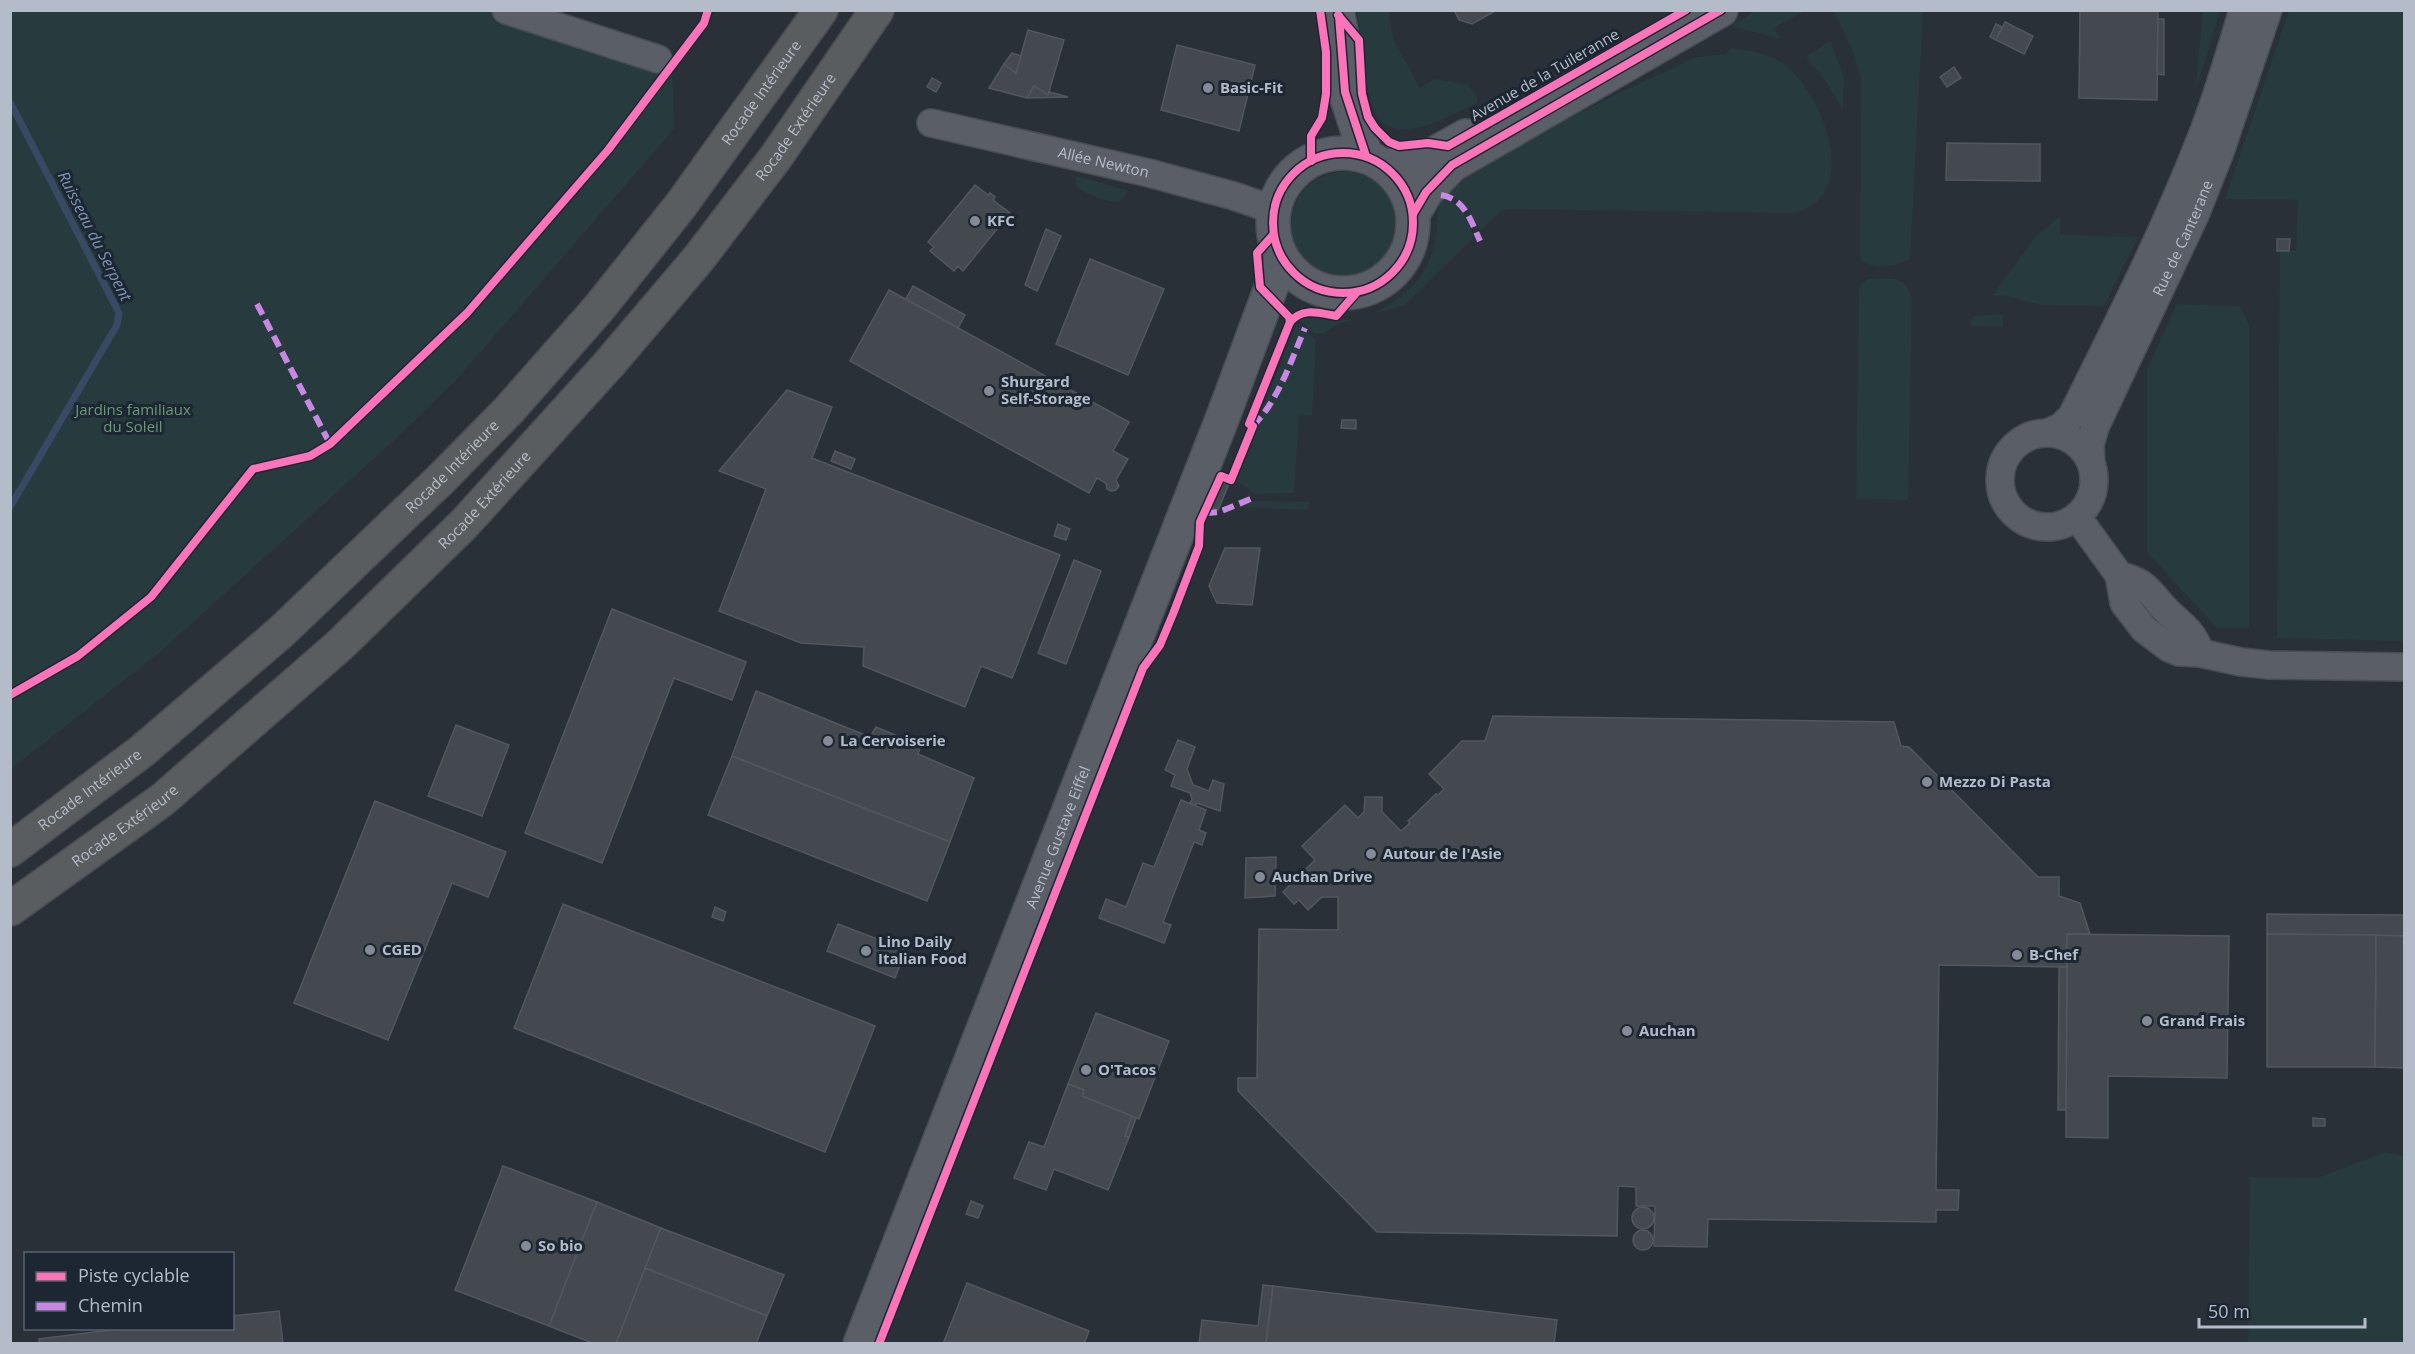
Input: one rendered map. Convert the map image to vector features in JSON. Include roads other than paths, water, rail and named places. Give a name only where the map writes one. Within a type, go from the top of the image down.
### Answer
[{"type":"highway","name":"Rocade Intérieure","points":[[10,850],[142,751],[281,632],[440,480],[501,418],[599,308],[681,205],[821,10]]},
{"type":"highway","name":"Rocade Extérieure","points":[[10,909],[162,800],[341,644],[464,524],[609,364],[699,258],[776,157],[877,10]]},
{"type":"street","points":[[506,10],[658,59]]},
{"type":"street","points":[[1337,10],[1346,92],[1375,161]]},
{"type":"street","name":"Avenue de la Tuileranne","points":[[1375,161],[1422,160],[1686,10]]},
{"type":"street","points":[[1632,60],[1657,37],[1704,10]]},
{"type":"street","name":"Avenue de la Tuileranne","points":[[1413,214],[1426,192],[1452,165],[1721,10]]},
{"type":"street","name":"Rue de Canterane","points":[[2050,432],[2061,427],[2072,416],[2131,296],[2200,141],[2243,10]]},
{"type":"street","name":"Rue de Canterane","points":[[2091,462],[2090,445],[2095,427],[2195,215],[2224,140],[2268,10]]},
{"type":"street","points":[[1317,158],[1346,92]]},
{"type":"street","name":"Allée Newton","points":[[931,123],[1149,173],[1234,196],[1274,210]]},
{"type":"street","points":[[1344,152],[1375,161],[1398,179],[1408,196],[1413,214],[1412,235],[1406,255],[1394,272],[1377,285],[1357,292],[1336,293],[1315,288],[1297,276],[1282,258],[1273,235],[1274,210],[1282,188],[1297,170],[1317,158],[1344,152]]},
{"type":"street","name":"Avenue Gustave Eiffel","points":[[860,1344],[1256,331],[1282,258]]},
{"type":"street","name":"Avenue Gustave Eiffel","points":[[1256,331],[1284,306],[1315,288]]},
{"type":"street","points":[[2050,432],[2075,441],[2085,450],[2091,462],[2094,476],[2093,492],[2087,505],[2077,517],[2063,524],[2047,527],[2032,524],[2013,511],[2002,492],[2000,477],[2003,463],[2011,450],[2022,440],[2035,434],[2050,432]]},
{"type":"street","points":[[2077,517],[2119,575],[2134,579],[2144,585],[2164,609],[2189,629],[2200,653],[2269,665],[2404,667]]},
{"type":"waterway","name":"Ruisseau du Serpent","points":[[10,102],[119,313],[117,325],[10,507]]},
{"type":"place","name":"Basic-Fit","points":[[1208,88]]},
{"type":"place","name":"KFC","points":[[975,221]]},
{"type":"place","name":"Shurgard Self-Storage","points":[[989,391]]},
{"type":"place","name":"La Cervoiserie","points":[[828,741]]},
{"type":"place","name":"Mezzo Di Pasta","points":[[1927,782]]},
{"type":"place","name":"Autour de l'Asie","points":[[1371,854]]},
{"type":"place","name":"Auchan Drive","points":[[1260,877]]},
{"type":"place","name":"CGED","points":[[370,950]]},
{"type":"place","name":"Lino Daily Italian Food","points":[[866,951]]},
{"type":"place","name":"B-Chef","points":[[2017,955]]},
{"type":"place","name":"Grand Frais","points":[[2147,1021]]},
{"type":"place","name":"Auchan","points":[[1627,1031]]},
{"type":"place","name":"O'Tacos","points":[[1086,1070]]},
{"type":"place","name":"So bio","points":[[526,1246]]},
{"type":"park label","name":"Jardins familiaux du Soleil","points":[[133,418]]}]
